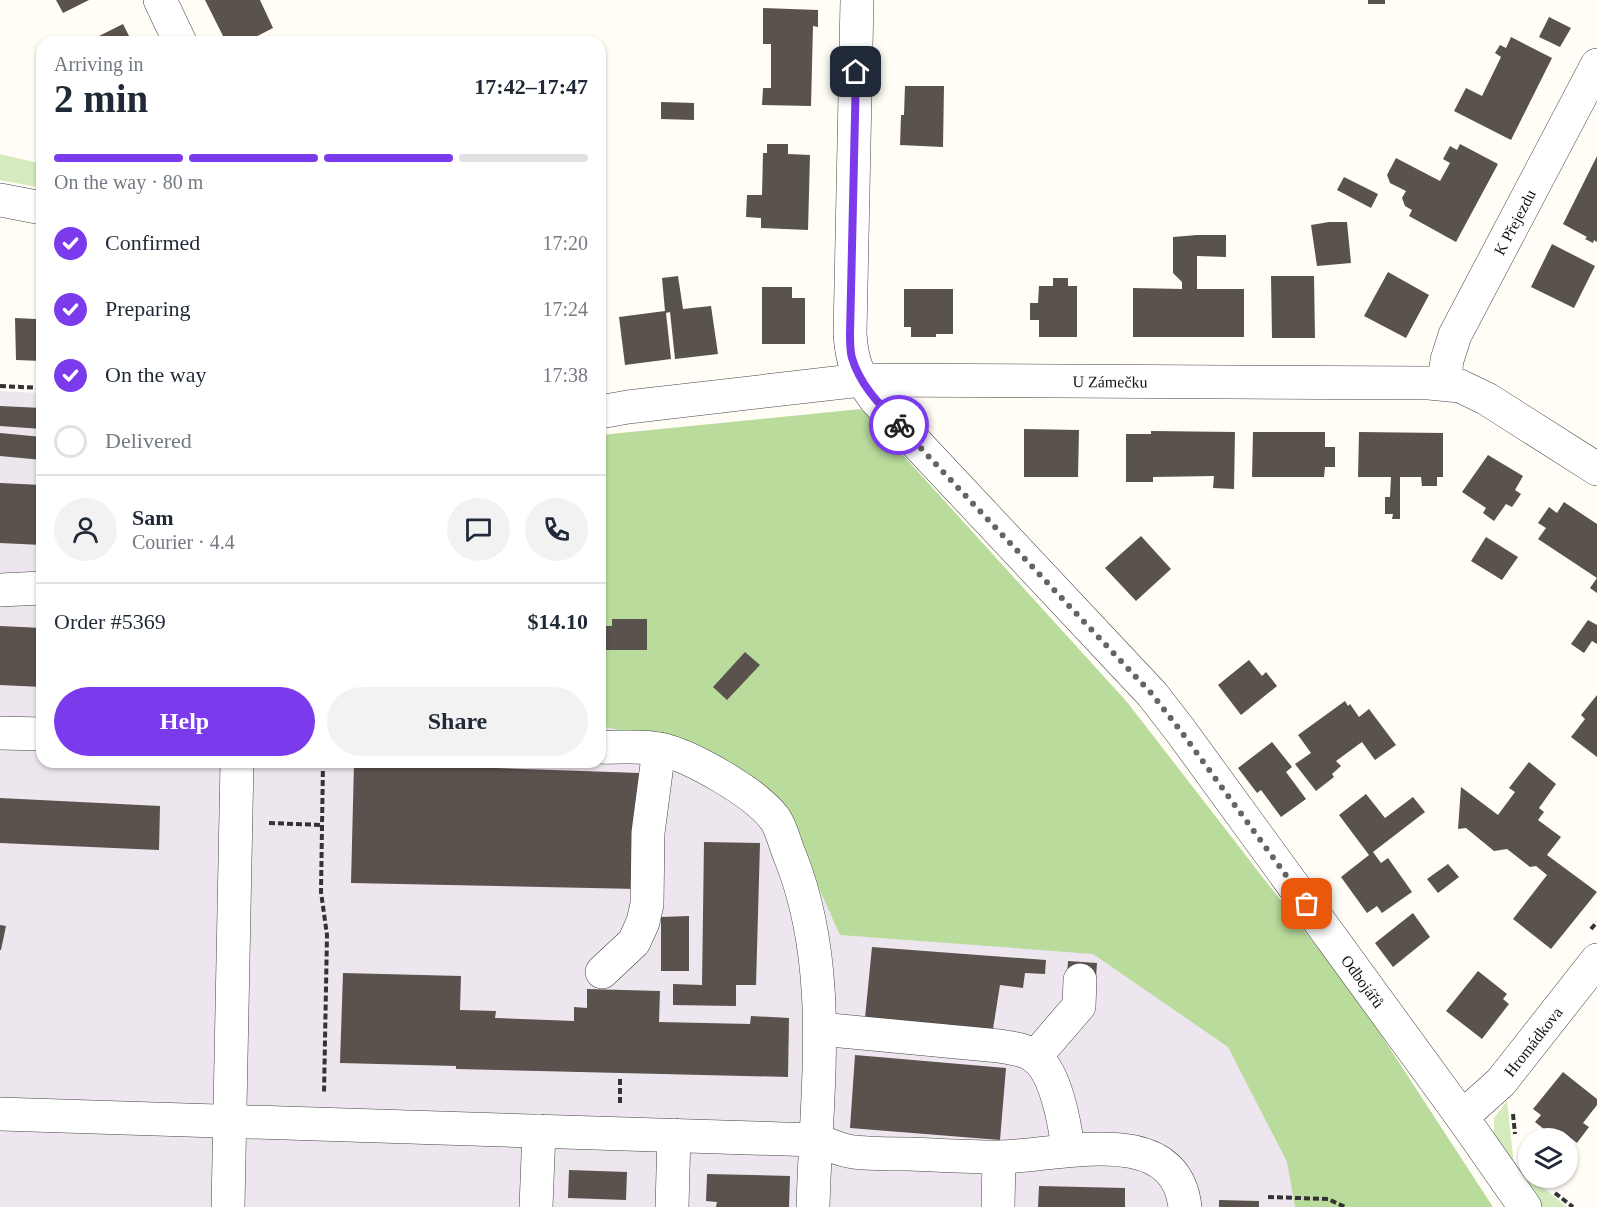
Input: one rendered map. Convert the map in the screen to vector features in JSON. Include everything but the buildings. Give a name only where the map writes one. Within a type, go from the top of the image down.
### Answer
[{"type":"street","points":[[160,0],[177,36]]},
{"type":"street","name":"Odbojářů","points":[[857,0],[850,334],[851,357],[861,380],[876,400],[1152,694],[1188,739],[1525,1207]]},
{"type":"street","name":"K Přejezdu","points":[[1444,384],[1447,360],[1455,335],[1597,65]]},
{"type":"street","points":[[0,200],[36,207]]},
{"type":"street","name":"U Zámečku","points":[[606,411],[861,380],[1444,384],[1460,386],[1487,399],[1597,469]]},
{"type":"street","points":[[0,590],[36,588]]},
{"type":"street","points":[[0,733],[36,734]]},
{"type":"street","points":[[606,747],[659,749],[700,765],[754,798],[775,819],[798,876],[808,914],[818,977],[820,1029],[813,1207]]},
{"type":"street","points":[[602,972],[634,942],[643,922],[647,904],[648,833],[659,749]]},
{"type":"street","points":[[228,1207],[237,768]]},
{"type":"street","name":"Hromádkova","points":[[1462,1117],[1501,1082],[1593,945]]},
{"type":"street","points":[[1035,1057],[1079,1006],[1080,980]]},
{"type":"street","points":[[820,1029],[1022,1050],[1035,1057],[1049,1077],[1065,1124],[1068,1149]]},
{"type":"street","points":[[0,1114],[815,1140],[852,1152],[999,1158],[1068,1149],[1118,1149],[1145,1155],[1163,1165],[1175,1176],[1184,1194],[1185,1207]]},
{"type":"street","points":[[536,1207],[539,1131]]},
{"type":"street","points":[[672,1207],[674,1135]]},
{"type":"street","points":[[998,1207],[999,1158]]},
{"type":"path","points":[[0,386],[36,387]]},
{"type":"path","points":[[323,1125],[327,935],[321,892],[324,768]]},
{"type":"path","points":[[236,821],[322,825]]},
{"type":"path","points":[[1593,945],[1597,922]]},
{"type":"path","points":[[1268,1197],[1328,1199],[1345,1207]]},
{"type":"shaded area","points":[[0,391],[36,393],[36,768],[606,768],[606,435],[861,409],[1490,1207],[0,1207]]},
{"type":"green space","points":[[0,154],[36,163],[36,187],[0,180]]},
{"type":"green space","points":[[861,409],[1127,702],[1361,1004],[1493,1207],[1295,1207],[1287,1162],[1228,1047],[1093,954],[840,935],[786,815],[682,743],[606,727],[606,435]]},
{"type":"green space","points":[[1507,1101],[1514,1164],[1518,1167],[1518,1173],[1494,1136],[1494,1118]]},
{"type":"green space","points":[[1528,1188],[1544,1188],[1567,1207],[1540,1207]]},
{"type":"way so far","points":[[899,425],[1152,694],[1307,904]]},
{"type":"route","points":[[856,72],[851,357],[861,380],[899,425]]}]
